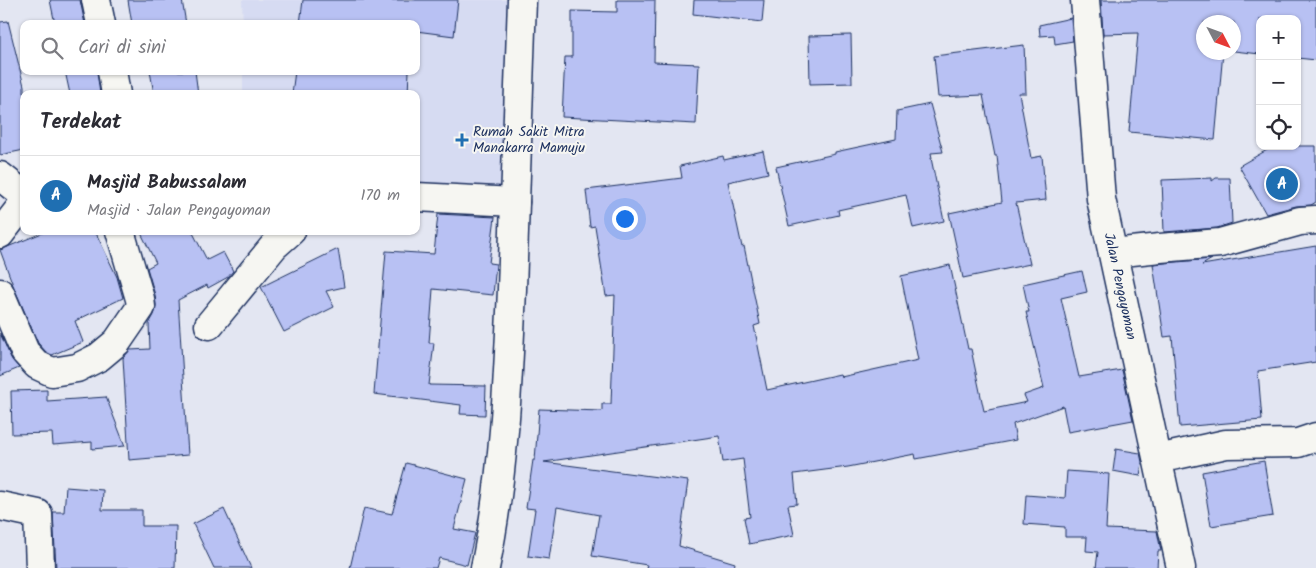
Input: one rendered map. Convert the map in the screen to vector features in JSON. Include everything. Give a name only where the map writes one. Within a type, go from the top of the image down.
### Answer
[{"type":"street","points":[[96,0],[100,20]]},
{"type":"street","points":[[485,568],[493,531],[502,450],[509,354],[522,0]]},
{"type":"street","name":"Jalan Pengayoman","points":[[1085,0],[1101,199],[1181,568]]},
{"type":"street","points":[[113,75],[115,90]]},
{"type":"street","points":[[0,176],[20,192]]},
{"type":"street","points":[[420,197],[515,202]]},
{"type":"street","points":[[0,234],[20,208]]},
{"type":"street","points":[[1113,253],[1220,243],[1300,221],[1316,220]]},
{"type":"street","points":[[0,294],[25,352],[37,365],[52,372],[77,368],[99,358],[116,342],[141,307],[121,235]]},
{"type":"street","points":[[208,325],[274,246],[286,235]]},
{"type":"street","points":[[1158,459],[1226,444],[1298,443],[1316,437]]},
{"type":"street","points":[[0,506],[38,514],[40,568]]},
{"type":"shaded area","name":"Rumah Sakit Mitra Manakarra Mamuju","points":[[242,0],[513,0],[506,188],[420,187],[420,90],[243,90],[243,75],[420,75],[420,20],[243,20]]},
{"type":"building","points":[[50,0],[80,0],[84,20],[54,20]]},
{"type":"building","points":[[128,0],[182,0],[185,20],[131,20]]},
{"type":"building","points":[[303,0],[458,0],[454,36],[420,32],[420,20],[300,20]]},
{"type":"building","points":[[617,0],[655,0],[654,62],[699,64],[696,124],[562,117],[565,57],[572,57],[572,11],[617,12]]},
{"type":"building","points":[[694,0],[764,0],[762,22],[693,14]]},
{"type":"building","points":[[1101,0],[1316,0],[1316,60],[1301,58],[1301,15],[1256,15],[1256,54],[1241,52],[1241,15],[1196,15],[1196,60],[1222,60],[1215,140],[1129,132],[1138,33],[1103,34]]},
{"type":"building","points":[[1071,18],[1073,41],[1055,44],[1054,35],[1040,36],[1039,25]]},
{"type":"building","points":[[8,21],[24,90],[20,90],[20,151],[0,155],[0,22]]},
{"type":"building","points":[[851,35],[852,83],[810,84],[809,36]]},
{"type":"building","points":[[1024,45],[1026,93],[1019,93],[1031,158],[1042,156],[1046,200],[1016,203],[1030,264],[963,278],[949,213],[1002,202],[997,156],[995,156],[983,95],[938,97],[934,56]]},
{"type":"building","points":[[66,75],[98,75],[99,90],[69,90]]},
{"type":"building","points":[[151,75],[196,75],[197,90],[153,90]]},
{"type":"building","points":[[294,75],[409,75],[408,90],[293,90]]},
{"type":"building","points":[[930,104],[943,152],[931,153],[931,158],[944,221],[913,228],[906,195],[838,210],[839,215],[789,226],[776,167],[896,139],[897,111]]},
{"type":"building","points":[[1301,146],[1316,146],[1316,202],[1311,205],[1296,206],[1266,214],[1239,166],[1267,150],[1301,150]]},
{"type":"building","points":[[763,151],[768,173],[728,182],[742,247],[744,246],[760,324],[754,326],[767,390],[840,374],[841,377],[918,360],[901,276],[950,265],[968,349],[971,349],[984,411],[1027,402],[1024,395],[1044,388],[1026,312],[1029,312],[1023,284],[1082,271],[1087,292],[1061,298],[1079,377],[1122,370],[1133,420],[1068,432],[1063,406],[1013,424],[1016,440],[916,459],[915,454],[848,467],[794,474],[797,504],[788,505],[794,535],[749,544],[744,518],[750,517],[743,459],[723,462],[719,436],[544,462],[688,481],[679,546],[735,563],[734,568],[646,568],[647,565],[592,556],[599,515],[557,507],[549,559],[528,556],[535,509],[526,508],[533,460],[535,460],[539,409],[602,411],[602,404],[611,404],[615,295],[606,296],[595,226],[590,227],[586,190],[682,178],[680,166],[723,156],[724,160]]},
{"type":"building","points":[[1212,178],[1212,181],[1216,178],[1230,178],[1232,223],[1217,228],[1164,232],[1162,180]]},
{"type":"building","points":[[438,214],[495,217],[489,263],[496,264],[493,295],[433,289],[429,343],[434,343],[429,385],[486,386],[485,415],[460,414],[461,405],[374,394],[386,251],[434,254]]},
{"type":"building","points":[[37,235],[97,235],[117,277],[123,298],[75,321],[83,342],[52,355],[46,352],[38,343],[0,250]]},
{"type":"building","points":[[142,235],[194,235],[207,260],[223,252],[233,271],[228,277],[208,288],[207,285],[178,300],[188,455],[129,460],[123,358],[130,350],[150,349],[149,324],[154,315],[156,305],[147,268],[156,263]]},
{"type":"building","points":[[1316,246],[1316,362],[1258,371],[1262,420],[1180,427],[1172,336],[1164,337],[1153,264],[1212,259],[1202,265]]},
{"type":"building","points":[[338,249],[344,287],[326,291],[334,307],[284,332],[261,287]]},
{"type":"building","points":[[0,333],[11,358],[19,368],[0,376]]},
{"type":"building","points":[[47,390],[47,401],[106,397],[125,446],[92,449],[92,442],[53,445],[52,433],[12,434],[11,391]]},
{"type":"building","points":[[1116,449],[1140,453],[1142,462],[1140,476],[1113,471]]},
{"type":"building","points":[[1264,461],[1273,516],[1211,526],[1202,472]]},
{"type":"building","points":[[406,463],[467,479],[454,529],[475,533],[467,565],[439,558],[436,568],[350,568],[364,508],[392,514]]},
{"type":"building","points":[[1067,471],[1109,474],[1106,529],[1157,531],[1161,551],[1158,551],[1157,568],[1096,568],[1098,552],[1086,551],[1087,537],[1065,537],[1065,527],[1024,524],[1026,495],[1065,498]]},
{"type":"building","points":[[66,487],[103,490],[102,510],[142,510],[142,526],[176,526],[175,568],[56,568],[53,512],[64,512]]},
{"type":"building","points":[[224,509],[251,568],[214,568],[193,524]]},
{"type":"place","name":"Rumah Sakit Mitra Manakarra Mamuju","points":[[462,140]]},
{"type":"place","name":"Masjid Babussalam","points":[[1282,184]]}]
